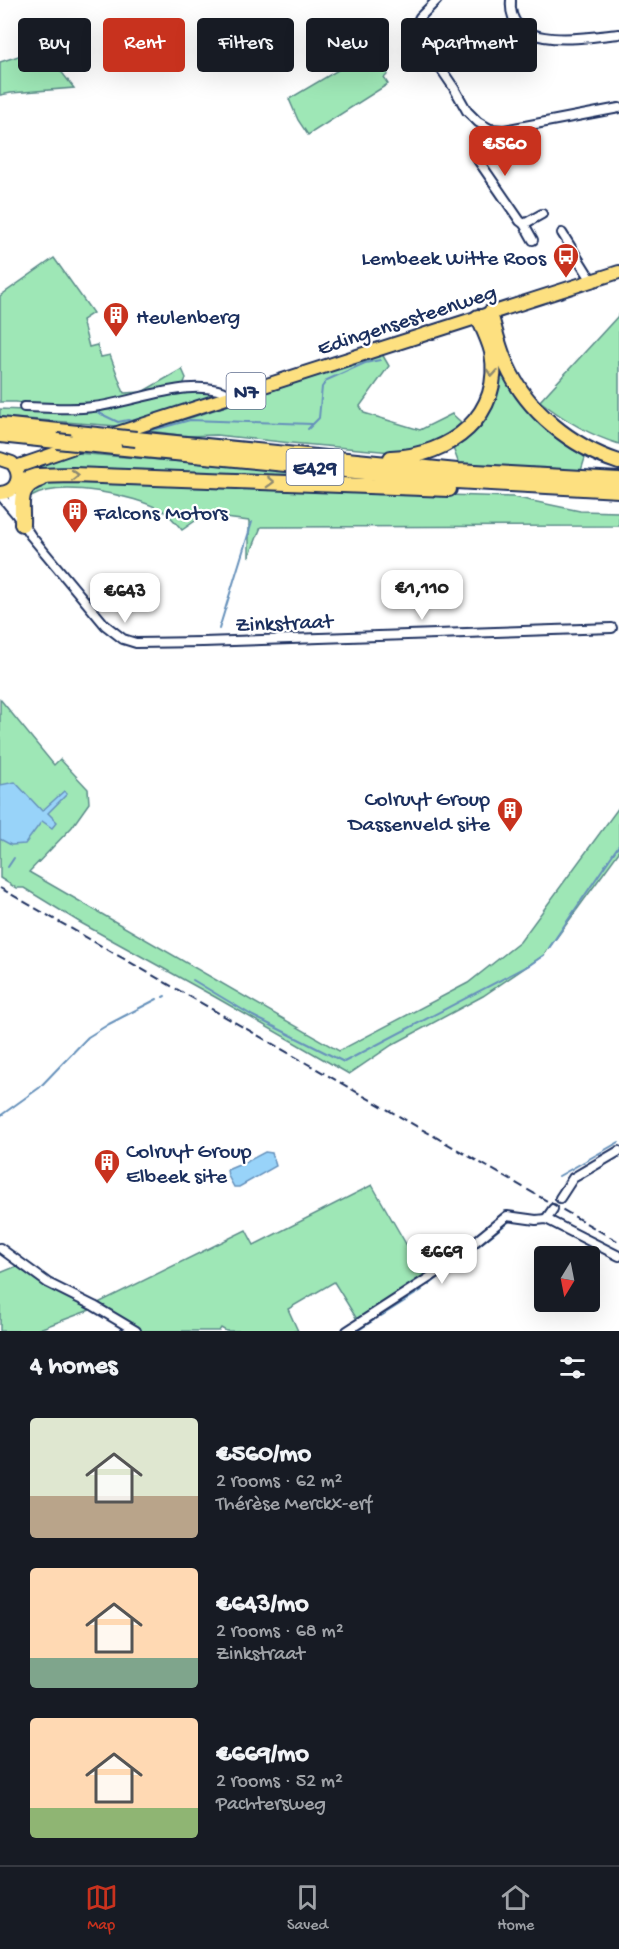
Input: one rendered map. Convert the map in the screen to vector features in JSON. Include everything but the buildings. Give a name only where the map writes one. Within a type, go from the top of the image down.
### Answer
[{"type":"highway","points":[[360,461],[420,455],[456,439],[469,428],[486,403],[493,377],[491,350],[484,315]]},
{"type":"highway","points":[[484,315],[508,368],[532,404],[547,420],[579,444],[619,462]]},
{"type":"highway","name":"E429","points":[[0,425],[466,471],[619,480]]},
{"type":"highway","name":"E429","points":[[0,435],[371,473],[517,485],[619,490]]},
{"type":"highway","points":[[7,490],[36,476],[73,475],[503,491],[517,485]]},
{"type":"highway","points":[[19,519],[22,513],[21,504],[24,491],[28,485],[52,476]]},
{"type":"main road","name":"Edingensesteenweg","points":[[16,467],[619,272]]},
{"type":"main road","points":[[0,459],[8,460],[16,467],[18,477],[7,490]]},
{"type":"street","points":[[437,0],[420,17],[416,25],[418,35],[467,111],[478,122],[490,129],[504,130],[619,108]]},
{"type":"street","points":[[511,0],[513,17],[519,25],[527,32],[540,37],[619,34]]},
{"type":"street","points":[[490,129],[478,160],[524,224],[532,240]]},
{"type":"street","points":[[524,224],[542,214]]},
{"type":"street","points":[[562,233],[592,281]]},
{"type":"street","points":[[24,407],[95,407],[179,389],[213,388],[233,396]]},
{"type":"street","name":"Zinkstraat","points":[[7,490],[19,519]]},
{"type":"street","name":"Zinkstraat","points":[[7,490],[19,519],[105,625],[123,639],[136,643],[612,628]]},
{"type":"street","points":[[560,1198],[573,1178],[619,1151]]},
{"type":"street","points":[[546,1219],[553,1209]]},
{"type":"street","points":[[347,1331],[438,1272],[507,1216],[546,1219],[619,1256]]},
{"type":"street","points":[[0,1248],[48,1283],[136,1331]]},
{"type":"green space","points":[[18,56],[18,72],[62,72],[74,88],[0,95],[0,62]]},
{"type":"green space","points":[[335,72],[387,72],[388,74],[384,78],[388,84],[308,135],[298,120],[289,99]]},
{"type":"green space","points":[[54,258],[93,313],[82,320],[89,347],[97,345],[101,357],[110,355],[124,393],[142,392],[182,369],[186,378],[183,385],[155,391],[214,392],[215,396],[117,426],[0,417],[0,409],[73,412],[16,402],[0,402],[0,296]]},
{"type":"green space","points":[[619,315],[619,444],[577,426],[540,401]]},
{"type":"green space","points":[[382,354],[389,366],[360,406],[364,413],[420,430],[452,414],[461,422],[461,426],[451,436],[424,447],[392,452],[216,435],[186,436],[143,430],[193,417]]},
{"type":"green space","points":[[504,377],[545,429],[580,452],[585,458],[580,474],[459,464],[453,448],[484,418],[498,378]]},
{"type":"green space","points":[[76,453],[416,481],[25,475],[28,470]]},
{"type":"green space","points":[[49,480],[215,483],[282,490],[513,497],[580,511],[619,512],[619,526],[261,527],[249,557],[249,521],[209,516],[198,519],[182,530],[171,517],[150,505],[116,495],[78,489],[44,492],[31,497],[30,500],[28,491]]},
{"type":"green space","points":[[0,699],[54,765],[60,759],[88,789],[89,803],[72,827],[29,872],[339,1051],[468,983],[520,942],[619,807],[619,852],[544,955],[483,996],[392,1045],[349,1074],[81,923],[24,888],[16,888],[0,878]]},
{"type":"green space","points":[[372,1185],[425,1277],[358,1321],[334,1282],[288,1309],[298,1331],[226,1331],[221,1328],[219,1331],[141,1331],[96,1304],[246,1230],[254,1245]]},
{"type":"green space","points":[[17,1266],[90,1310],[34,1331],[0,1331],[0,1273]]},
{"type":"water","points":[[15,782],[42,811],[64,791],[67,794],[48,813],[57,822],[52,828],[42,821],[25,844],[11,845],[0,839],[0,785]]},
{"type":"water","points":[[265,1152],[272,1153],[276,1166],[239,1187],[234,1187],[227,1170]]},
{"type":"waterway","points":[[308,429],[319,418],[322,387],[327,380],[365,363],[380,360]]},
{"type":"waterway","points":[[97,412],[118,422],[128,420],[134,422]]},
{"type":"waterway","points":[[150,427],[157,429],[190,420],[312,424]]},
{"type":"waterway","points":[[219,629],[252,522]]},
{"type":"waterway","points":[[549,948],[619,845]]},
{"type":"waterway","points":[[8,867],[14,858]]},
{"type":"waterway","points":[[193,980],[253,1016],[344,1062],[531,964],[544,955]]},
{"type":"waterway","points":[[0,1116],[39,1088],[88,1037],[157,999]]},
{"type":"waterway","points":[[559,1176],[619,1142]]},
{"type":"waterway","points":[[429,1285],[511,1220]]},
{"type":"waterway","points":[[381,1316],[422,1290]]},
{"type":"waterway","points":[[357,1331],[374,1320]]},
{"type":"railway","points":[[0,888],[619,1242]]},
{"type":"place","name":"Lembeek Witte Roos","points":[[566,279]]},
{"type":"place","name":"Heulenberg","points":[[116,338]]},
{"type":"place","name":"Falcons Motors","points":[[75,534]]},
{"type":"place","name":"Colruyt Group Dassenveld site","points":[[510,833]]},
{"type":"place","name":"Colruyt Group Elbeek site","points":[[107,1185]]}]
